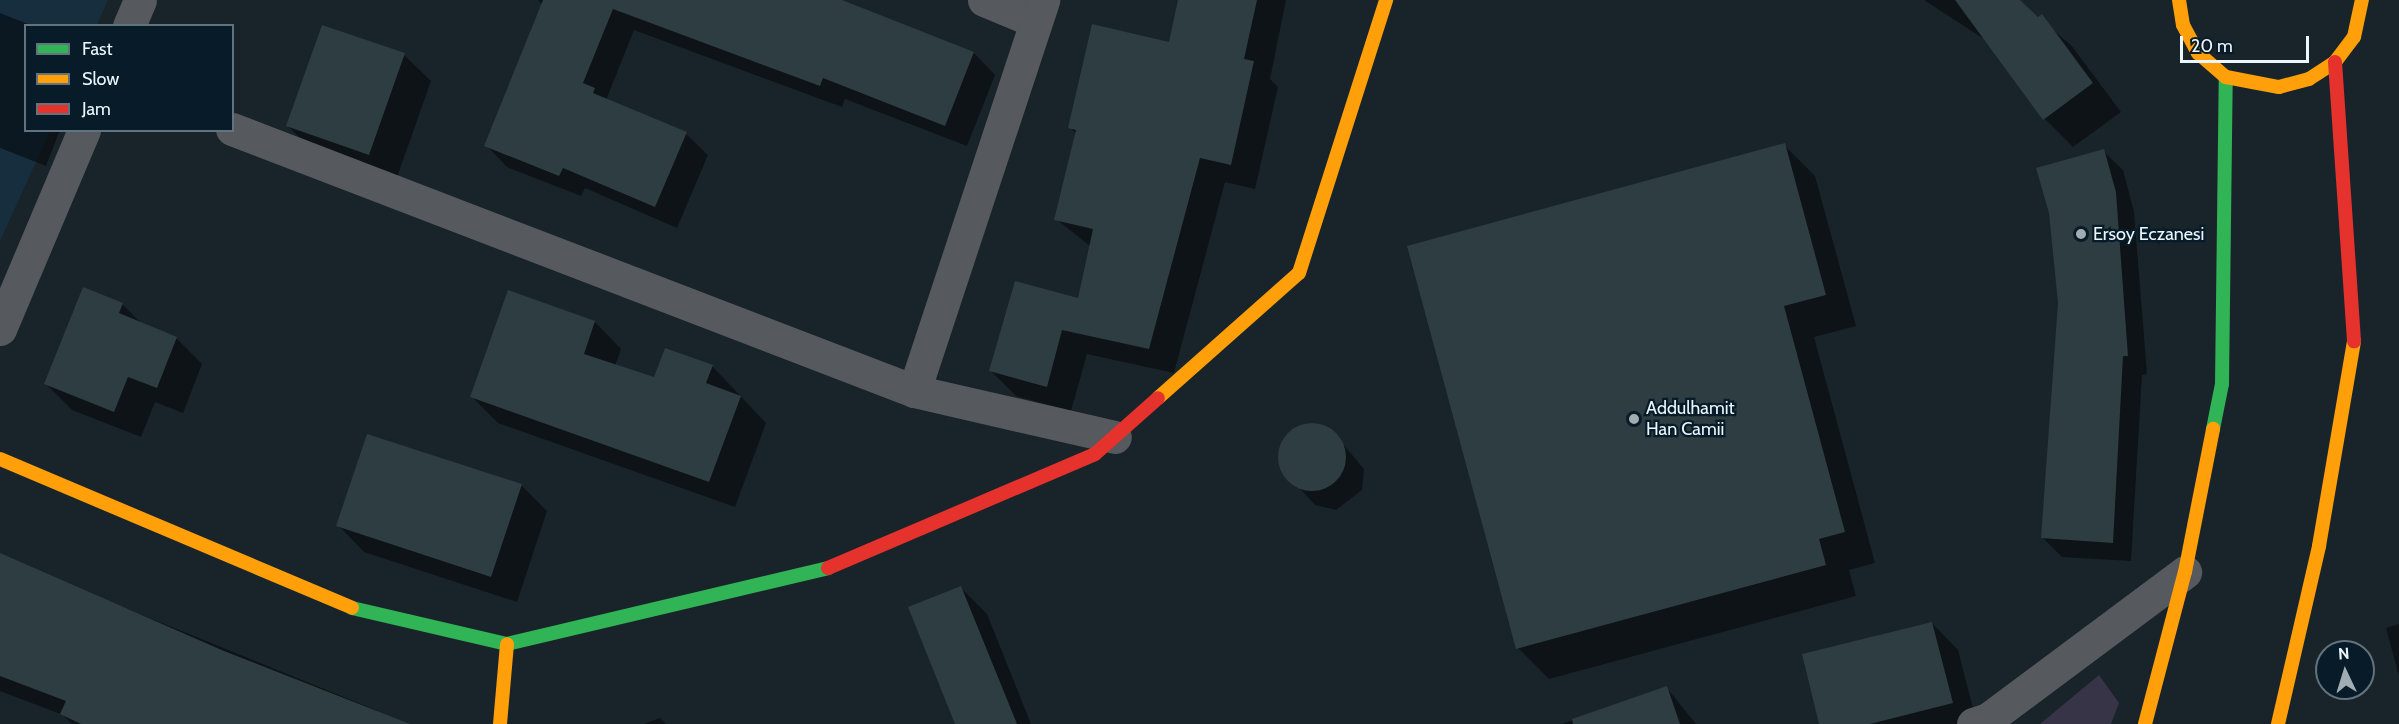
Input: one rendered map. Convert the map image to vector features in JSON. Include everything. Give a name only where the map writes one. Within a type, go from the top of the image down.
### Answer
[{"type":"street","points":[[130,24],[140,0]]},
{"type":"street","points":[[914,391],[1039,10],[984,0]]},
{"type":"street","points":[[0,459],[366,614],[507,644],[821,571],[1095,454],[1299,273],[1386,0]]},
{"type":"street","points":[[2162,0],[2183,25],[2198,53],[2226,76],[2278,87],[2310,79],[2335,62]]},
{"type":"street","points":[[2179,0],[2183,25]]},
{"type":"street","points":[[2278,724],[2319,546],[2356,331],[2335,62],[2361,7],[2378,5]]},
{"type":"street","points":[[2145,724],[2185,572],[2222,384],[2226,76]]},
{"type":"street","points":[[234,130],[914,391],[1115,437]]},
{"type":"street","points":[[0,328],[83,132]]},
{"type":"street","points":[[1972,724],[1988,718],[2185,572]]},
{"type":"street","points":[[500,724],[507,644]]},
{"type":"shaded area","points":[[0,0],[108,0],[97,24],[24,24],[24,132],[50,132],[0,241]]},
{"type":"shaded area","points":[[2099,675],[2119,703],[2111,724],[2040,724]]},
{"type":"building","points":[[543,0],[842,0],[974,52],[945,126],[823,78],[820,86],[613,9],[583,83],[595,88],[593,93],[687,132],[655,207],[563,168],[559,176],[484,146]]},
{"type":"building","points":[[1178,0],[1257,0],[1244,59],[1254,61],[1231,165],[1200,158],[1149,349],[1062,330],[1047,387],[989,371],[1015,281],[1078,298],[1093,229],[1054,220],[1076,130],[1068,128],[1092,24],[1169,42]]},
{"type":"building","points":[[1955,0],[2020,0],[2038,17],[2042,14],[2093,83],[2043,120]]},
{"type":"building","points":[[322,25],[405,53],[369,155],[286,126]]},
{"type":"building","name":"Addulhamit Han Camii","points":[[1785,143],[1826,295],[1784,306],[1845,532],[1819,539],[1826,565],[1516,649],[1407,246]]},
{"type":"building","points":[[2104,149],[2116,192],[2128,356],[2123,356],[2113,543],[2041,538],[2058,303],[2049,213],[2036,168]]},
{"type":"building","points":[[83,287],[123,303],[119,313],[177,337],[157,388],[128,377],[114,412],[44,384]]},
{"type":"building","points":[[508,290],[595,321],[584,354],[654,377],[665,348],[713,365],[706,383],[741,396],[709,482],[470,397]]},
{"type":"building","points":[[1305,423],[1319,423],[1331,428],[1341,438],[1346,457],[1341,476],[1331,486],[1319,491],[1305,491],[1293,486],[1283,476],[1278,464],[1278,450],[1283,438],[1293,428]]},
{"type":"building","points":[[367,434],[522,484],[491,577],[336,526]]},
{"type":"building","points":[[0,553],[224,651],[410,724],[81,724],[60,714],[66,701],[0,676]]},
{"type":"building","points":[[961,586],[1017,724],[955,724],[908,607]]},
{"type":"building","points":[[1932,622],[1953,703],[1870,724],[1819,724],[1802,654]]},
{"type":"building","points":[[1667,686],[1680,724],[1573,724],[1572,719]]},
{"type":"traffic: fast","points":[[2213,429],[2222,384],[2226,77]]},
{"type":"traffic: fast","points":[[352,608],[507,644],[828,568]]},
{"type":"traffic: slow","points":[[1158,398],[1299,273],[1386,0]]},
{"type":"traffic: slow","points":[[2179,0],[2183,25],[2198,53],[2226,77],[2279,87],[2309,79],[2335,62],[2354,37],[2362,0]]},
{"type":"traffic: slow","points":[[2278,724],[2319,546],[2354,341]]},
{"type":"traffic: slow","points":[[2145,724],[2185,572],[2213,429]]},
{"type":"traffic: slow","points":[[0,459],[352,608]]},
{"type":"traffic: slow","points":[[500,724],[507,644]]},
{"type":"traffic: jam","points":[[2335,62],[2354,341]]},
{"type":"traffic: jam","points":[[828,568],[1095,454],[1158,398]]},
{"type":"place","name":"Ersoy Eczanesi","points":[[2081,234]]},
{"type":"place","name":"Addulhamit Han Camii","points":[[1634,419]]}]
